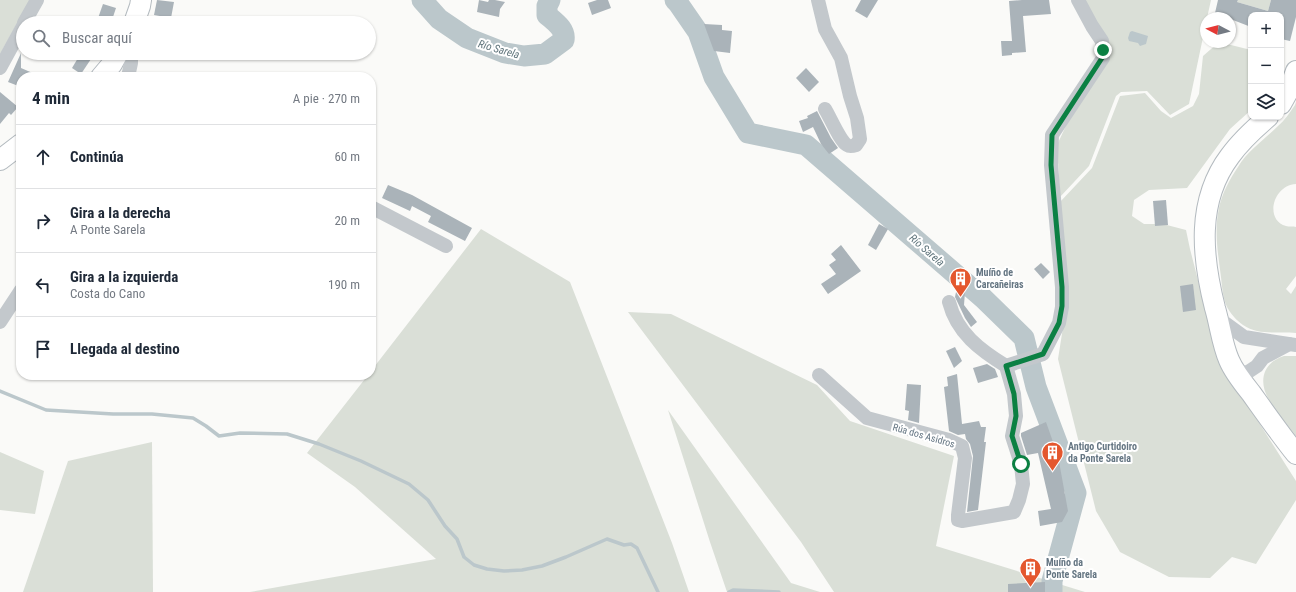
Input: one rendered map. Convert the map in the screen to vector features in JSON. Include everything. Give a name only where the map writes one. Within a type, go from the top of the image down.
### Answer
[{"type":"street","points":[[28,16],[37,0]]},
{"type":"street","points":[[136,16],[141,0]]},
{"type":"street","points":[[818,0],[825,29],[841,58],[857,118],[860,139],[856,145],[847,145],[841,138],[825,109]]},
{"type":"street","points":[[949,302],[951,310],[961,328],[978,348],[1008,365],[1043,354],[1059,323],[1062,306],[1062,287],[1051,165],[1052,135],[1102,58],[1103,50],[1102,41],[1078,0]]},
{"type":"street","points":[[0,68],[16,39]]},
{"type":"street","points":[[105,72],[114,60]]},
{"type":"street","points":[[129,72],[131,60]]},
{"type":"street","points":[[1284,99],[1290,88],[1296,71]]},
{"type":"street","points":[[1265,120],[1230,156],[1220,171],[1208,206],[1204,241],[1210,288],[1230,361],[1276,428],[1296,454]]},
{"type":"street","points":[[0,160],[16,148]]},
{"type":"street","points":[[376,210],[446,246]]},
{"type":"street","points":[[0,322],[16,298]]},
{"type":"street","points":[[1218,318],[1259,344],[1263,358]]},
{"type":"street","points":[[1227,352],[1233,340],[1249,338],[1292,344]]},
{"type":"street","points":[[1237,373],[1248,372],[1257,366],[1263,358],[1292,344]]},
{"type":"street","name":"Rúa dos Asidros","points":[[819,375],[867,418],[949,440],[962,446],[965,458],[958,520],[962,521],[1014,512],[1019,500],[1023,484],[1021,464],[1012,436],[1016,416],[1014,394],[1008,365]]},
{"type":"shaded area","points":[[0,0],[30,0],[21,16],[16,16],[16,25],[0,54]]},
{"type":"shaded area","points":[[1082,0],[1211,0],[1208,12],[1200,12],[1201,48],[1189,104],[1170,115],[1147,91],[1121,92],[1116,96],[1089,166],[1060,197],[1057,145],[1071,115],[1109,60]]},
{"type":"shaded area","points":[[1238,0],[1271,0],[1268,11],[1237,2]]},
{"type":"shaded area","points":[[1132,31],[1148,36],[1146,44],[1140,46],[1138,43],[1129,41],[1128,38],[1130,32]]},
{"type":"shaded area","points":[[1236,46],[1248,49],[1248,113],[1230,129],[1187,188],[1149,190],[1134,200],[1132,216],[1144,224],[1163,224],[1186,230],[1218,358],[1296,481],[1296,500],[1256,564],[1232,557],[1210,578],[1169,577],[1120,552],[1096,511],[1058,359],[1067,302],[1060,202],[1092,168],[1120,96],[1145,93],[1161,111],[1171,118],[1193,106],[1199,94],[1203,56],[1212,48],[1236,48]]},
{"type":"shaded area","points":[[1296,102],[1296,184],[1288,186],[1282,190],[1277,196],[1273,210],[1279,223],[1286,226],[1296,227],[1296,276],[1286,289],[1291,294],[1296,286],[1296,333],[1262,332],[1249,328],[1241,323],[1228,309],[1226,304],[1222,289],[1217,234],[1220,202],[1232,176],[1242,161],[1251,150],[1284,120]]},
{"type":"shaded area","points":[[481,229],[570,282],[672,543],[689,592],[250,592],[436,559],[355,487],[307,453],[364,380],[376,380],[376,365]]},
{"type":"shaded area","points":[[628,312],[671,314],[817,385],[850,421],[954,456],[936,546],[1085,592],[834,592],[801,542]]},
{"type":"shaded area","points":[[1284,356],[1296,356],[1296,436],[1271,403],[1263,385],[1263,378],[1268,367],[1277,359]]},
{"type":"shaded area","points":[[668,410],[791,583],[820,592],[727,592]]},
{"type":"shaded area","points":[[152,442],[153,592],[23,592],[68,461]]},
{"type":"shaded area","points":[[0,452],[44,471],[35,514],[0,510]]},
{"type":"building","points":[[157,0],[174,2],[171,16],[154,15]]},
{"type":"building","points":[[479,0],[488,2],[489,0],[495,0],[505,2],[500,9],[499,17],[477,12]]},
{"type":"building","points":[[597,0],[608,0],[611,8],[592,15],[588,3]]},
{"type":"building","points":[[861,0],[878,0],[867,18],[855,11]]},
{"type":"building","points":[[1049,0],[1051,14],[1023,16],[1026,52],[1012,53],[1012,55],[1002,56],[1001,41],[1012,41],[1009,1]]},
{"type":"building","points":[[1218,0],[1238,0],[1237,2],[1268,11],[1271,0],[1296,0],[1296,17],[1290,41],[1284,40],[1284,12],[1248,12],[1248,26],[1236,21],[1236,12],[1215,12]]},
{"type":"building","points":[[103,4],[116,8],[113,16],[99,16]]},
{"type":"building","points":[[704,24],[722,25],[722,30],[732,31],[730,53],[714,51]]},
{"type":"building","points":[[18,60],[21,60],[21,68],[30,72],[16,72],[16,85],[8,82]]},
{"type":"building","points":[[77,60],[90,60],[82,72],[78,72],[72,68]]},
{"type":"building","points":[[806,68],[819,82],[809,92],[796,78]]},
{"type":"building","points":[[0,92],[16,105],[16,109],[11,115],[9,113],[0,124]]},
{"type":"building","points":[[817,111],[838,148],[829,154],[821,144],[813,127],[803,132],[799,121],[808,118],[807,116]]},
{"type":"building","points":[[388,185],[412,195],[472,228],[465,241],[428,222],[431,216],[412,206],[410,211],[382,198]]},
{"type":"building","points":[[1166,200],[1168,225],[1155,226],[1153,201]]},
{"type":"building","points":[[879,224],[888,229],[876,250],[868,245]]},
{"type":"building","points":[[841,245],[861,271],[828,294],[821,284],[836,274],[829,265],[836,260],[831,254]]},
{"type":"building","points":[[1041,263],[1050,272],[1043,279],[1034,269]]},
{"type":"building","points":[[1193,284],[1196,310],[1183,312],[1180,286]]},
{"type":"building","points":[[957,287],[965,292],[964,305],[977,322],[971,327],[955,297]]},
{"type":"building","points":[[955,347],[962,361],[954,368],[946,351]]},
{"type":"building","points":[[987,364],[995,369],[998,377],[978,383],[973,368]]},
{"type":"building","points":[[957,374],[962,424],[979,421],[981,427],[986,427],[984,442],[986,442],[978,510],[967,512],[973,456],[970,444],[966,439],[965,434],[958,435],[949,431],[944,387],[948,386],[947,377]]},
{"type":"building","points":[[907,384],[921,385],[919,423],[908,420],[909,411],[905,410]]},
{"type":"building","name":"Antigo Curtidoiro da Ponte Sarela","points":[[1046,422],[1058,456],[1068,511],[1062,522],[1040,526],[1038,511],[1051,509],[1038,453],[1027,455],[1021,433]]},
{"type":"building","name":"Muíño da Ponte Sarela","points":[[1045,582],[1045,592],[1008,592],[1008,584]]},
{"type":"waterway","name":"Río Sarela","points":[[422,0],[439,19],[467,38],[505,53],[524,56],[545,54],[564,40],[562,29],[547,15],[547,6],[550,0]]},
{"type":"waterway","name":"Río Sarela","points":[[675,0],[698,32],[714,77],[748,133],[806,145],[983,298],[1024,338],[1036,387],[1076,493],[1052,581],[1052,592]]},
{"type":"waterway","points":[[0,391],[46,410],[113,414],[152,414],[193,418],[219,436],[240,433],[287,434],[319,444],[361,461],[409,484],[428,500],[445,526],[457,539],[464,557],[474,565],[487,569],[504,571],[522,570],[542,566],[607,539],[624,545],[631,544],[637,548],[658,592]]},
{"type":"waterway","points":[[729,592],[733,590],[779,592]]},
{"type":"place","name":"Muíño de Carcañeiras","points":[[960,298]]},
{"type":"place","name":"Antigo Curtidoiro da Ponte Sarela","points":[[1052,472]]},
{"type":"place","name":"Muíño da Ponte Sarela","points":[[1031,588]]},
{"type":"route","points":[[1021,464],[1012,436],[1016,416],[1014,394],[1006,366],[1043,354],[1059,323],[1062,306],[1062,287],[1051,165],[1052,135],[1102,58],[1103,50]]}]
